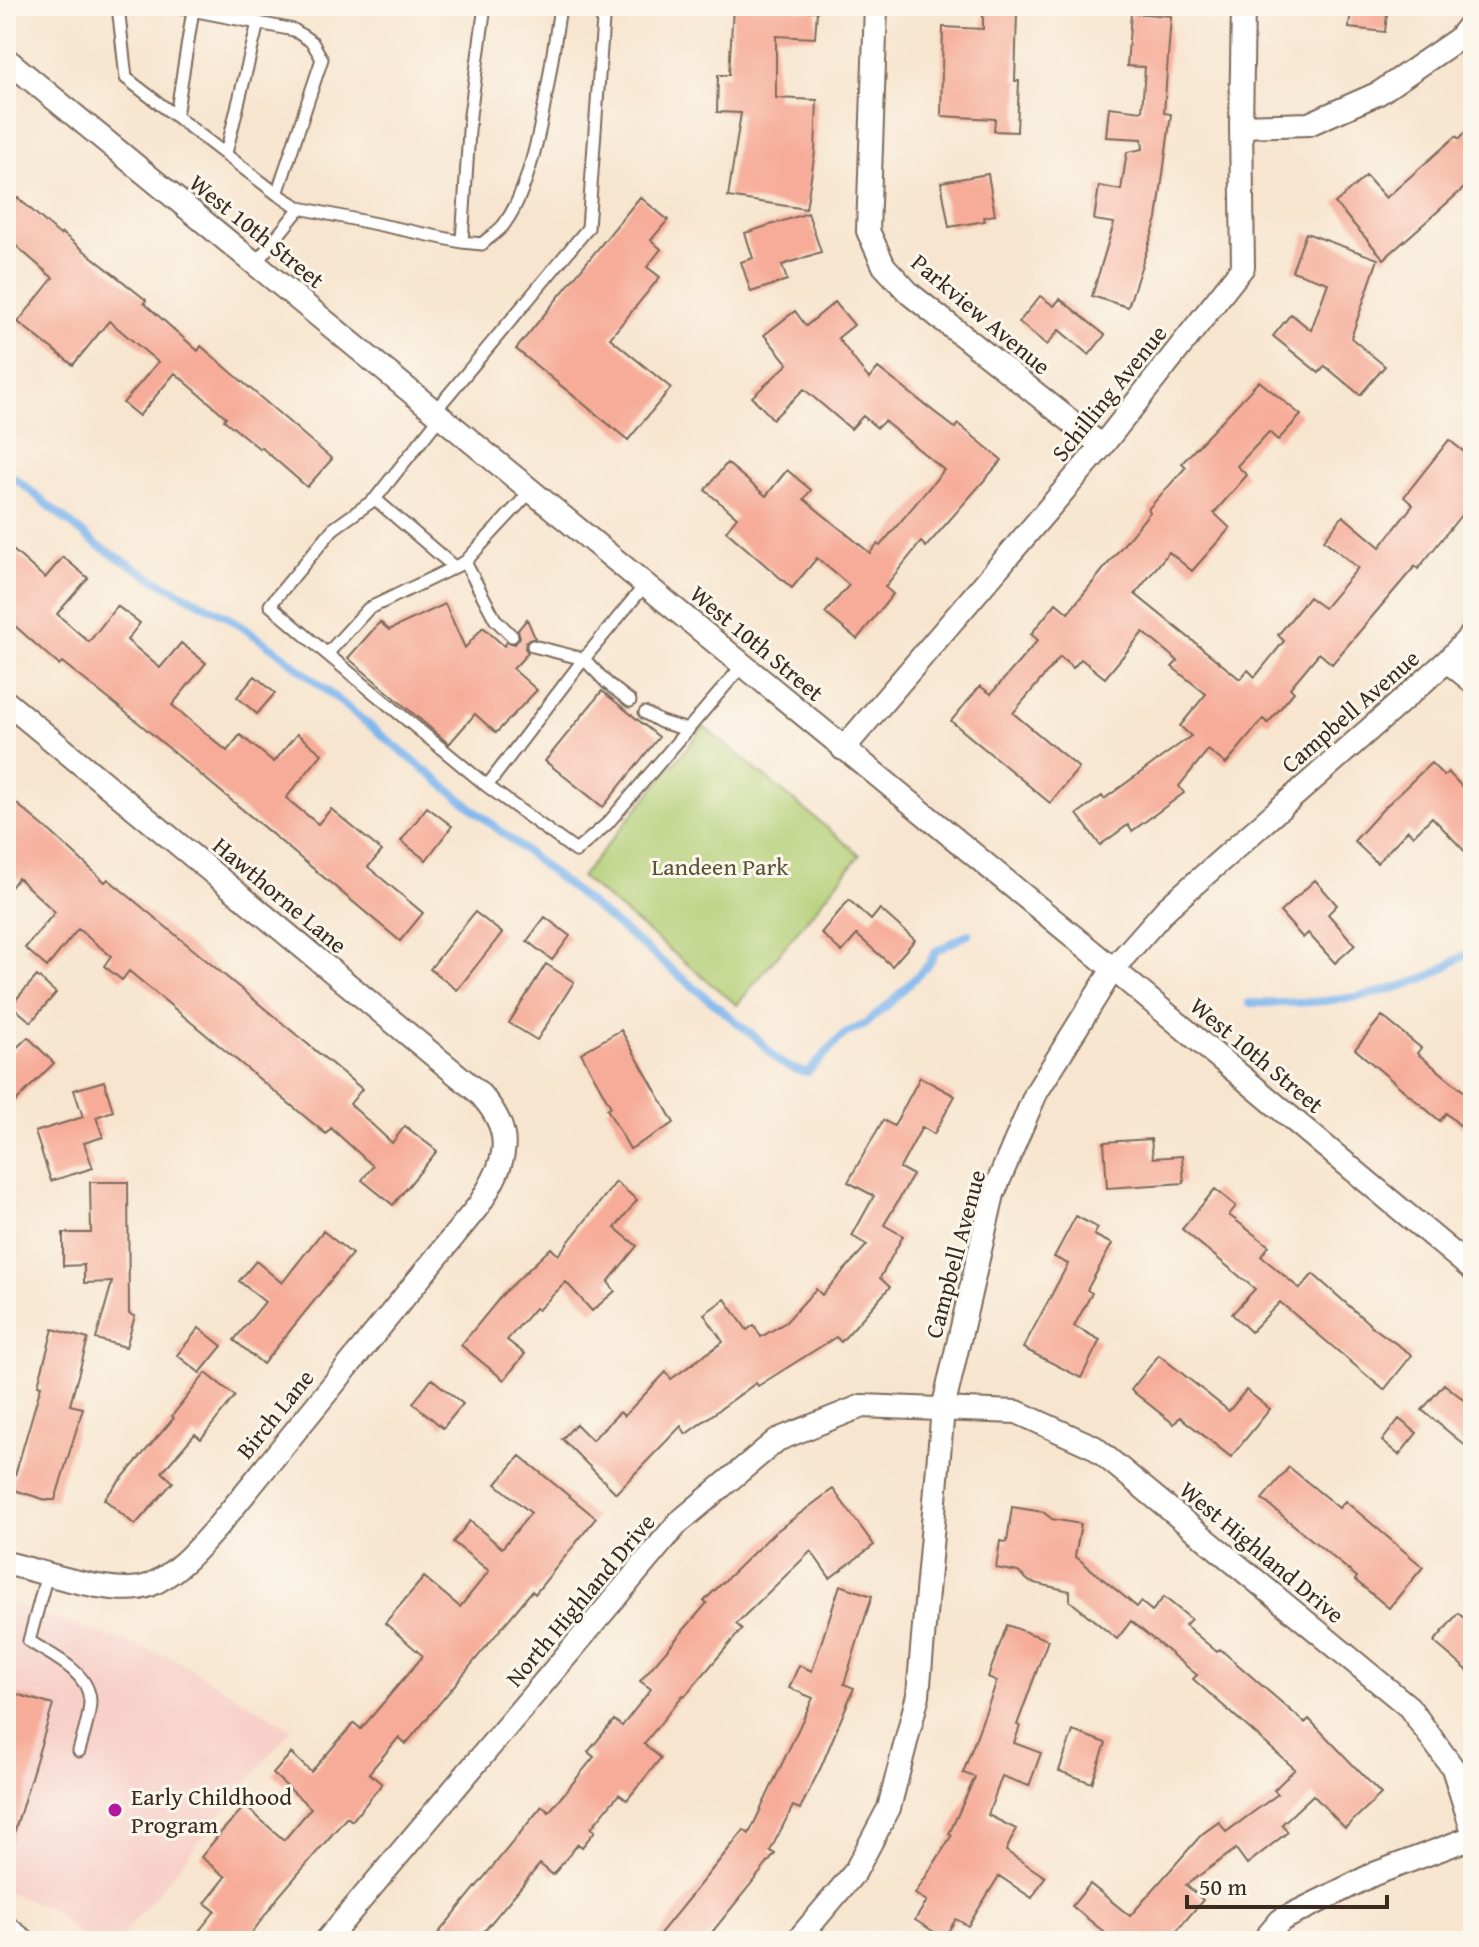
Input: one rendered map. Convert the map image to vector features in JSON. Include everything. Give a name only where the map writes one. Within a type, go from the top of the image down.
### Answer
[{"type":"street","name":"Parkview Avenue","points":[[876,6],[868,231],[884,266],[910,294],[1102,446]]},
{"type":"street","name":"Schilling Avenue","points":[[843,749],[1102,446],[1243,267],[1243,6]]},
{"type":"street","points":[[1241,126],[1309,124],[1379,93],[1458,39],[1473,20]]},
{"type":"street","name":"West 10th Street","points":[[6,59],[1113,969],[1473,1270]]},
{"type":"street","name":"Campbell Avenue","points":[[797,1941],[855,1872],[889,1808],[918,1695],[943,1409],[993,1194],[1036,1093],[1113,969],[1166,909],[1447,661],[1473,633]]},
{"type":"street","points":[[1447,661],[1473,682]]},
{"type":"street","name":"Hawthorne Lane","points":[[6,702],[478,1092],[492,1107],[506,1140]]},
{"type":"street","name":"Birch Lane","points":[[6,1563],[126,1590],[148,1586],[191,1556],[479,1205],[502,1160],[506,1140]]},
{"type":"street","name":"North Highland Drive","points":[[326,1941],[678,1523],[777,1440],[862,1406],[943,1409]]},
{"type":"street","name":"West Highland Drive","points":[[943,1409],[1017,1412],[1094,1447],[1409,1707],[1453,1768],[1473,1835]]},
{"type":"street","points":[[1263,1941],[1281,1920],[1374,1874],[1473,1835]]},
{"type":"street","points":[[6,1927],[24,1941]]},
{"type":"lane","points":[[118,6],[126,78],[277,194],[300,208],[482,244],[505,224],[524,183],[545,103],[559,14]]},
{"type":"lane","points":[[171,6],[294,30],[312,42],[322,59],[277,194]]},
{"type":"lane","points":[[462,242],[470,115],[485,6]]},
{"type":"lane","points":[[604,6],[588,228],[437,414],[375,499],[333,529],[270,605],[487,786],[576,851],[608,823],[742,666]]},
{"type":"lane","points":[[176,116],[193,10]]},
{"type":"lane","points":[[226,153],[258,23]]},
{"type":"lane","points":[[255,264],[300,208]]},
{"type":"lane","points":[[327,654],[368,609],[459,564],[531,491]]},
{"type":"lane","points":[[375,499],[459,564],[495,619],[512,636]]},
{"type":"lane","points":[[487,786],[645,585]]},
{"type":"lane","points":[[533,646],[584,659],[630,701]]},
{"type":"lane","points":[[645,713],[661,722],[688,730]]},
{"type":"lane","points":[[48,1573],[29,1641],[80,1676],[87,1686],[90,1702],[79,1751]]},
{"type":"shaded area","name":"Early Childhood Program","points":[[6,1602],[173,1658],[291,1729],[118,1941],[84,1941],[54,1910],[6,1891]]},
{"type":"green space","name":"Landeen Park","points":[[704,727],[860,855],[737,1005],[581,877]]},
{"type":"building","points":[[733,6],[796,6],[796,10],[817,11],[815,38],[776,36],[776,98],[817,100],[815,152],[806,209],[728,197],[741,113],[717,112],[718,75],[729,75]]},
{"type":"building","points":[[1351,6],[1388,6],[1385,32],[1349,28]]},
{"type":"building","points":[[983,13],[1017,14],[1017,132],[994,131],[995,119],[941,116],[943,27],[983,29]]},
{"type":"building","points":[[1131,13],[1171,16],[1164,113],[1171,114],[1157,219],[1128,307],[1092,296],[1114,223],[1094,220],[1099,186],[1121,190],[1127,152],[1143,149],[1142,139],[1106,137],[1109,107],[1142,111],[1145,67],[1127,66]]},
{"type":"building","points":[[1473,123],[1473,180],[1384,259],[1335,203],[1366,176],[1386,198],[1456,136],[1459,139]]},
{"type":"building","points":[[988,174],[995,215],[984,217],[985,221],[949,227],[941,182]]},
{"type":"building","points":[[640,197],[668,220],[651,240],[661,249],[647,267],[660,277],[610,338],[671,388],[628,440],[516,349]]},
{"type":"building","points":[[18,198],[60,235],[62,233],[146,300],[144,303],[198,351],[201,346],[332,459],[307,487],[224,420],[226,417],[175,373],[139,416],[123,403],[158,362],[109,321],[73,365],[18,322],[53,278],[6,237],[6,211]]},
{"type":"building","points":[[808,213],[821,252],[782,265],[787,280],[751,292],[741,262],[753,258],[745,233]]},
{"type":"building","points":[[1306,233],[1378,259],[1351,338],[1385,366],[1360,395],[1325,366],[1319,373],[1273,336],[1291,314],[1311,330],[1328,283],[1292,271]]},
{"type":"building","points":[[1040,296],[1054,306],[1060,299],[1105,335],[1089,355],[1059,330],[1047,345],[1019,322]]},
{"type":"building","points":[[835,302],[854,325],[838,338],[869,379],[878,368],[955,428],[958,424],[1002,460],[926,547],[921,542],[885,587],[893,594],[857,639],[825,613],[849,585],[817,558],[792,588],[726,531],[737,517],[705,490],[727,463],[766,496],[787,470],[811,490],[804,499],[870,553],[877,544],[880,546],[944,470],[884,421],[877,428],[863,416],[851,429],[804,389],[773,419],[752,397],[788,364],[764,335],[795,311],[806,326]]},
{"type":"building","points":[[1259,381],[1301,415],[1278,440],[1269,432],[1237,466],[1247,475],[1214,513],[1230,528],[1192,571],[1169,552],[1135,594],[1240,679],[1248,670],[1255,677],[1284,641],[1278,635],[1309,597],[1324,608],[1358,568],[1324,540],[1343,516],[1380,547],[1413,505],[1404,497],[1449,440],[1473,459],[1473,500],[1418,569],[1415,566],[1332,664],[1319,653],[1290,688],[1294,692],[1268,723],[1263,719],[1226,764],[1208,750],[1179,786],[1184,793],[1132,831],[1128,825],[1100,845],[1077,814],[1102,796],[1104,799],[1191,736],[1180,726],[1206,694],[1172,667],[1178,661],[1143,632],[1105,678],[1081,659],[1073,668],[1060,657],[1013,713],[1079,768],[1050,803],[951,721],[980,686],[991,694],[1038,640],[1031,634],[1056,603],[1068,613],[1150,512],[1148,509],[1186,467],[1182,463]]},
{"type":"building","points":[[6,544],[45,578],[63,557],[88,578],[57,614],[89,642],[117,606],[140,623],[127,640],[160,668],[181,643],[206,663],[172,705],[227,751],[240,735],[274,762],[297,734],[322,754],[286,798],[318,824],[331,809],[382,851],[368,867],[423,913],[400,941],[134,719],[62,662],[59,665],[6,618]]},
{"type":"building","points":[[445,604],[465,648],[483,627],[504,646],[507,642],[515,644],[520,637],[518,630],[527,619],[535,638],[526,641],[528,653],[513,669],[537,690],[496,733],[475,714],[449,744],[348,658],[380,622],[389,630]]},
{"type":"building","points":[[255,676],[275,693],[257,714],[237,697]]},
{"type":"building","points":[[602,691],[659,737],[603,807],[545,761]]},
{"type":"building","points":[[1431,763],[1444,776],[1448,772],[1473,798],[1473,860],[1432,817],[1413,836],[1408,830],[1377,863],[1354,841]]},
{"type":"building","points":[[6,795],[105,882],[108,879],[362,1089],[350,1104],[392,1143],[405,1126],[437,1151],[393,1205],[362,1180],[373,1166],[331,1128],[326,1134],[129,971],[122,980],[104,966],[111,956],[78,929],[47,967],[25,948],[55,912],[18,878],[6,894]]},
{"type":"building","points":[[427,807],[452,826],[426,860],[401,841]]},
{"type":"building","points":[[1315,880],[1337,905],[1328,914],[1355,945],[1335,963],[1308,933],[1303,938],[1280,912]]},
{"type":"building","points":[[849,900],[871,920],[880,909],[915,940],[892,966],[857,935],[842,952],[821,933]]},
{"type":"building","points":[[475,912],[502,933],[457,990],[430,969]]},
{"type":"building","points":[[545,917],[570,936],[552,960],[527,941]]},
{"type":"building","points":[[546,964],[574,982],[537,1040],[509,1023]]},
{"type":"building","points":[[37,976],[56,993],[31,1022],[11,1005]]},
{"type":"building","points":[[1382,1016],[1421,1048],[1417,1053],[1473,1099],[1473,1137],[1446,1113],[1440,1121],[1355,1049]]},
{"type":"building","points":[[621,1030],[674,1123],[630,1149],[581,1053]]},
{"type":"building","points":[[28,1037],[54,1063],[6,1111],[6,1058]]},
{"type":"building","points":[[920,1077],[955,1096],[934,1134],[922,1127],[900,1168],[913,1175],[884,1225],[903,1236],[880,1278],[890,1287],[841,1342],[836,1337],[758,1386],[756,1383],[686,1434],[681,1426],[616,1493],[562,1439],[576,1424],[592,1440],[620,1412],[624,1416],[666,1372],[671,1379],[723,1342],[704,1314],[725,1299],[747,1330],[754,1325],[761,1337],[786,1322],[816,1289],[822,1295],[867,1245],[852,1236],[874,1196],[848,1182],[883,1120],[894,1126]]},
{"type":"building","points":[[104,1081],[113,1111],[96,1117],[103,1137],[84,1143],[93,1168],[51,1181],[35,1132],[83,1117],[74,1090]]},
{"type":"building","points":[[1151,1139],[1153,1158],[1182,1156],[1184,1183],[1107,1188],[1104,1142]]},
{"type":"building","points":[[90,1182],[128,1182],[129,1314],[135,1316],[126,1347],[96,1339],[112,1282],[84,1283],[84,1265],[63,1266],[63,1233],[91,1233]]},
{"type":"building","points":[[616,1182],[637,1200],[615,1228],[637,1246],[608,1282],[615,1291],[592,1311],[566,1282],[538,1310],[535,1308],[507,1340],[525,1354],[504,1380],[461,1345],[503,1294],[551,1248],[558,1255]]},
{"type":"building","points":[[1215,1189],[1236,1206],[1229,1215],[1269,1246],[1261,1256],[1300,1289],[1313,1274],[1374,1328],[1412,1355],[1384,1390],[1280,1302],[1251,1332],[1232,1314],[1255,1289],[1182,1229]]},
{"type":"building","points":[[1076,1216],[1098,1228],[1094,1235],[1112,1244],[1087,1290],[1092,1293],[1074,1326],[1100,1340],[1081,1378],[1023,1348],[1068,1264],[1054,1257]]},
{"type":"building","points":[[323,1231],[352,1254],[263,1364],[234,1340],[265,1302],[239,1281],[256,1261],[282,1283]]},
{"type":"building","points":[[199,1328],[222,1346],[200,1373],[177,1355]]},
{"type":"building","points":[[53,1329],[88,1339],[70,1405],[83,1408],[55,1500],[46,1500],[11,1489],[41,1386],[38,1385]]},
{"type":"building","points":[[1159,1355],[1229,1411],[1246,1390],[1270,1409],[1231,1457],[1180,1417],[1174,1424],[1131,1390]]},
{"type":"building","points":[[206,1373],[235,1396],[201,1439],[195,1434],[162,1472],[173,1482],[135,1525],[104,1499],[174,1418],[172,1416]]},
{"type":"building","points":[[432,1379],[463,1404],[443,1428],[413,1403]]},
{"type":"building","points":[[1444,1384],[1473,1407],[1473,1452],[1422,1410]]},
{"type":"building","points":[[1399,1419],[1417,1433],[1399,1455],[1382,1441]]},
{"type":"building","points":[[520,1456],[596,1518],[406,1744],[399,1737],[369,1773],[382,1784],[352,1821],[347,1817],[279,1896],[246,1941],[191,1941],[215,1911],[205,1903],[226,1877],[201,1857],[222,1831],[245,1806],[284,1840],[311,1808],[273,1774],[291,1753],[311,1772],[354,1723],[361,1729],[423,1656],[385,1623],[424,1577],[460,1607],[489,1571],[453,1542],[470,1521],[502,1548],[531,1513],[496,1484]]},
{"type":"building","points":[[1289,1467],[1339,1508],[1345,1501],[1423,1567],[1389,1608],[1355,1580],[1357,1577],[1262,1499]]},
{"type":"building","points":[[833,1489],[874,1545],[830,1578],[811,1551],[736,1624],[742,1629],[644,1744],[661,1758],[627,1800],[619,1794],[591,1828],[595,1831],[582,1847],[578,1844],[553,1875],[540,1864],[476,1941],[432,1941],[542,1806],[549,1812],[594,1757],[588,1752],[614,1720],[622,1726],[651,1689],[640,1681],[707,1603],[704,1601],[774,1533]]},
{"type":"building","points":[[1012,1507],[1043,1512],[1052,1519],[1081,1524],[1075,1556],[1137,1607],[1141,1602],[1152,1611],[1164,1597],[1191,1619],[1185,1625],[1217,1652],[1220,1649],[1305,1723],[1309,1719],[1381,1794],[1345,1828],[1313,1795],[1282,1824],[1288,1832],[1247,1864],[1236,1849],[1186,1885],[1203,1900],[1168,1941],[1097,1941],[1104,1932],[1072,1906],[1090,1884],[1130,1916],[1202,1834],[1219,1822],[1226,1832],[1278,1794],[1274,1790],[1295,1769],[1193,1679],[1197,1675],[1131,1621],[1117,1639],[1070,1601],[1070,1591],[1030,1582],[1018,1572],[996,1568],[1000,1541],[1007,1542]]},
{"type":"building","points":[[840,1585],[872,1596],[844,1684],[854,1688],[800,1809],[793,1806],[770,1851],[775,1854],[705,1941],[654,1941],[744,1830],[749,1834],[813,1698],[789,1688],[799,1665],[812,1671]]},
{"type":"building","points":[[1458,1613],[1473,1626],[1473,1675],[1434,1642]]},
{"type":"building","points":[[1007,1625],[1048,1640],[1017,1725],[1020,1726],[1014,1743],[1041,1753],[1029,1786],[1002,1776],[988,1815],[1016,1829],[1006,1851],[1045,1877],[1032,1898],[999,1876],[968,1926],[956,1919],[944,1938],[915,1920],[927,1901],[915,1894],[952,1835],[949,1834],[975,1777],[963,1773],[997,1681],[988,1677]]},
{"type":"building","points":[[6,1691],[53,1705],[11,1843],[6,1842]]},
{"type":"building","points":[[1073,1731],[1106,1743],[1092,1783],[1059,1771]]},
{"type":"waterway","points":[[6,471],[97,545],[226,616],[280,653],[759,1040],[786,1066],[808,1072],[843,1035],[865,1024],[891,1002],[929,964],[936,951],[968,934]]},
{"type":"waterway","points":[[1249,1003],[1318,1001],[1385,991],[1429,976],[1473,951]]},
{"type":"place","name":"Early Childhood Program","points":[[115,1810]]}]
